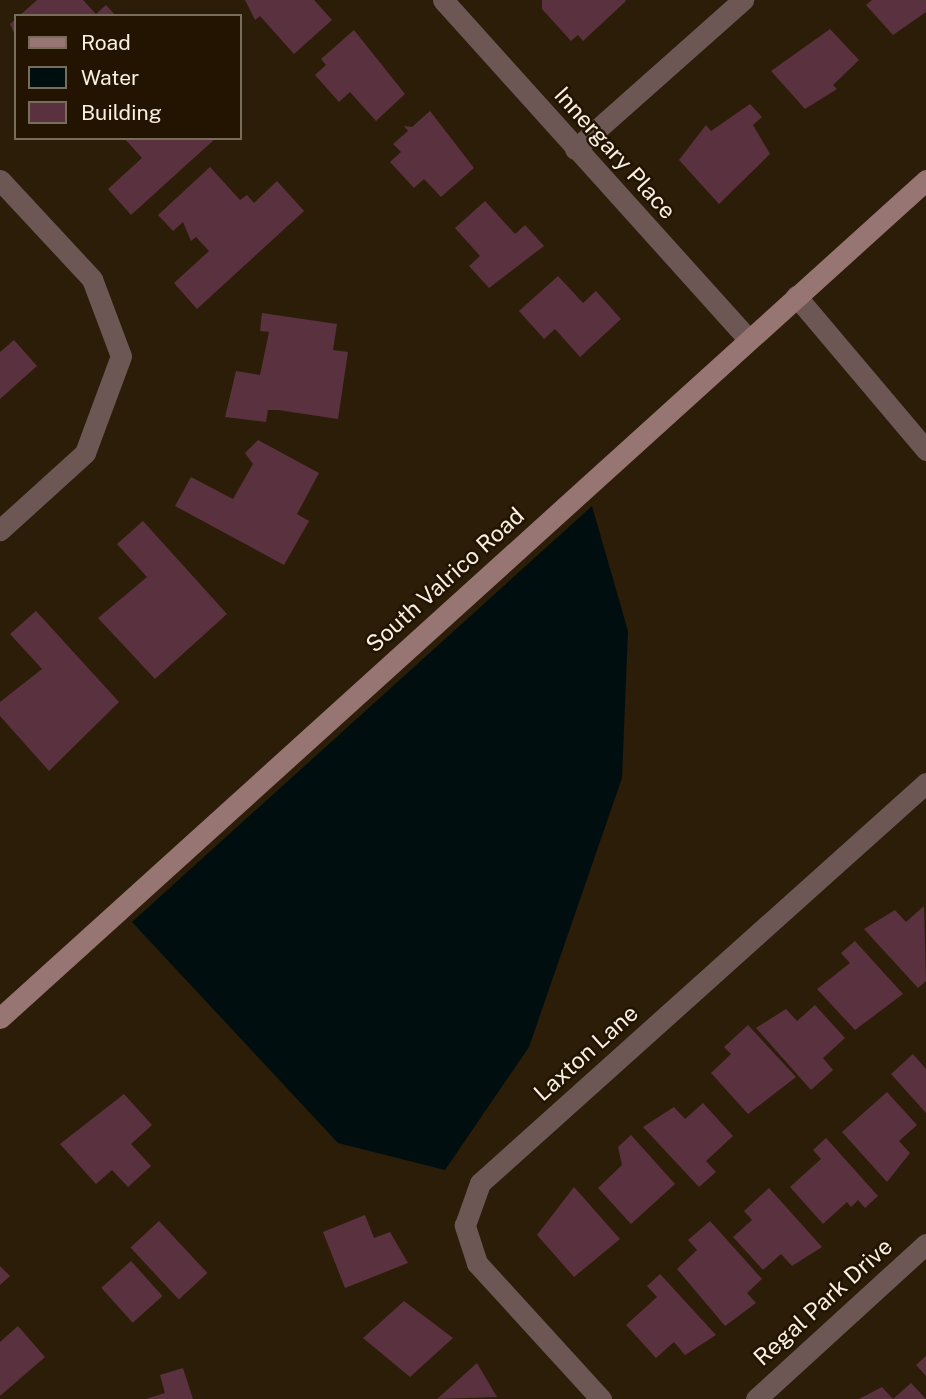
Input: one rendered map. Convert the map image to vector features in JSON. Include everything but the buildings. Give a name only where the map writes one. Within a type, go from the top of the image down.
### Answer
[{"type":"street","name":"Innergary Place","points":[[443,0],[749,340]]},
{"type":"street","points":[[575,149],[743,0]]},
{"type":"street","points":[[0,180],[92,279],[121,356],[85,453],[0,530]]},
{"type":"street","name":"South Valrico Road","points":[[0,1018],[926,180]]},
{"type":"street","points":[[796,296],[926,450]]},
{"type":"street","name":"Laxton Lane","points":[[601,1399],[477,1263],[465,1225],[480,1183],[926,783]]},
{"type":"street","name":"Regal Park Drive","points":[[755,1399],[926,1244]]},
{"type":"water","points":[[592,506],[628,631],[622,778],[529,1047],[445,1170],[338,1143],[132,922]]}]
